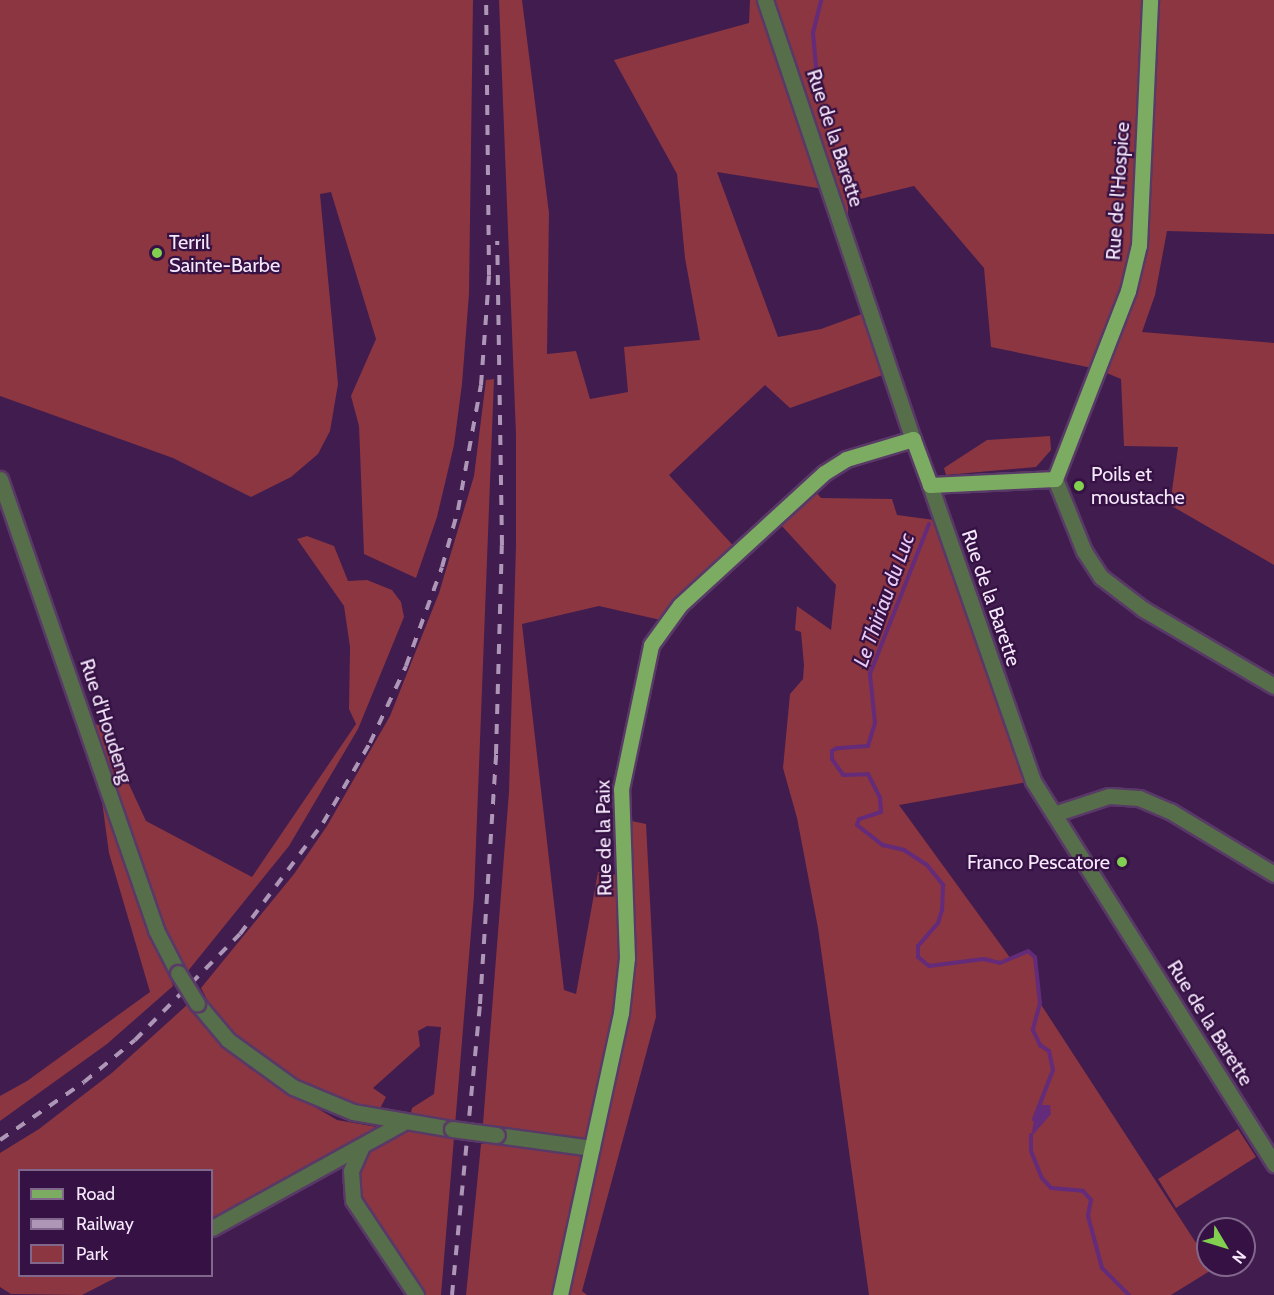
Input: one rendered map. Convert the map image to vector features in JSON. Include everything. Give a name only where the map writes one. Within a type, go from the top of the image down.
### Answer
[{"type":"main road","name":"Rue de l'Hospice","points":[[1055,480],[1128,291],[1139,245],[1150,0]]},
{"type":"main road","name":"Rue de la Barette","points":[[913,440],[930,485]]},
{"type":"main road","name":"Rue de la Paix","points":[[560,1295],[624,988],[627,925],[621,789],[651,645],[680,605],[824,473],[846,459],[913,440]]},
{"type":"main road","points":[[930,485],[1055,480]]},
{"type":"street","name":"Rue de la Barette","points":[[765,0],[913,440]]},
{"type":"street","name":"Rue d'Houdeng","points":[[0,479],[156,930],[178,973],[198,1003],[228,1040],[273,1075],[332,1105],[402,1122],[592,1148]]},
{"type":"street","points":[[1055,480],[1084,550],[1101,577],[1143,609],[1274,686]]},
{"type":"street","name":"Rue de la Barette","points":[[930,485],[1024,760],[1054,814],[1274,1164]]},
{"type":"street","points":[[1054,814],[1109,796],[1139,798],[1170,811],[1274,874]]},
{"type":"street","points":[[213,1227],[402,1122]]},
{"type":"street","points":[[365,1141],[351,1166],[353,1200],[416,1295]]},
{"type":"green space","points":[[0,0],[473,0],[469,294],[462,384],[454,445],[437,517],[416,578],[364,554],[359,426],[351,396],[376,339],[331,192],[320,194],[338,384],[330,431],[318,454],[291,477],[251,497],[173,458],[0,396]]},
{"type":"green space","points":[[499,0],[522,0],[549,213],[547,354],[576,351],[590,399],[628,392],[624,347],[700,340],[685,258],[677,174],[614,60],[749,23],[750,0],[1274,0],[1274,234],[1167,231],[1155,295],[1142,332],[1274,343],[1274,565],[1170,505],[1178,447],[1124,446],[1121,379],[1097,369],[991,347],[984,268],[914,186],[848,202],[848,244],[830,190],[717,172],[778,337],[821,329],[870,311],[891,372],[790,408],[765,385],[669,475],[738,551],[665,621],[599,606],[522,624],[564,990],[576,994],[598,872],[624,876],[622,819],[646,824],[656,1017],[582,1291],[587,1295],[466,1295],[481,1144],[564,1143],[483,1124],[509,792],[516,544],[516,435]]},
{"type":"green space","points":[[494,379],[474,896],[441,1295],[416,1295],[360,1215],[357,1152],[409,1123],[412,1108],[434,1094],[441,1027],[427,1026],[418,1031],[420,1046],[373,1088],[386,1097],[375,1118],[332,1105],[228,1040],[201,988],[294,874],[327,826],[390,716],[439,593],[474,476],[486,380]]},
{"type":"green space","points":[[1050,436],[1051,450],[1036,467],[946,475],[944,468],[987,440]]},
{"type":"green space","points":[[816,492],[821,498],[892,499],[897,515],[942,521],[1033,781],[899,805],[1011,959],[1028,951],[1035,957],[1040,1003],[1196,1243],[1196,1277],[1200,1277],[1171,1295],[869,1295],[818,928],[797,818],[783,768],[790,694],[803,679],[801,632],[795,630],[797,606],[831,630],[836,585],[781,525]]},
{"type":"green space","points":[[307,536],[334,546],[348,581],[367,580],[392,590],[401,602],[404,617],[358,729],[289,846],[188,971],[156,932],[173,986],[107,1044],[0,1121],[0,1096],[27,1081],[150,992],[109,853],[96,757],[85,721],[102,726],[146,821],[252,877],[356,724],[349,709],[350,647],[344,606],[297,539]]},
{"type":"green space","points":[[187,1005],[249,1068],[337,1120],[377,1127],[358,1143],[213,1224],[213,1169],[18,1169],[18,1277],[117,1277],[82,1295],[11,1294],[0,1287],[0,1153],[39,1129],[113,1072]]},
{"type":"green space","points":[[1238,1129],[1256,1157],[1176,1208],[1158,1179]]},
{"type":"shaded area","points":[[1037,1105],[1050,1105],[1051,1114],[1031,1137]]},
{"type":"waterway","name":"Le Thiriau du Luc","points":[[819,101],[813,33],[821,0]]},
{"type":"waterway","name":"Le Thiriau du Luc","points":[[929,524],[870,674],[875,723],[868,746],[837,748],[832,751],[832,759],[843,775],[868,774],[880,798],[881,812],[859,819],[857,825],[883,845],[904,850],[927,865],[943,885],[942,910],[938,923],[918,946],[918,957],[929,966],[984,959],[1000,963],[1028,951],[1035,957],[1040,1003],[1033,1030],[1040,1045],[1049,1051],[1053,1070],[1034,1119]]},
{"type":"waterway","name":"Le Thiriau du Luc","points":[[1031,1135],[1031,1151],[1042,1178],[1051,1188],[1083,1191],[1091,1200],[1088,1216],[1102,1268],[1129,1295]]},
{"type":"railway","points":[[0,1140],[84,1082],[135,1040],[240,934],[323,823],[370,743],[406,666],[442,567],[458,510],[481,385],[489,275],[486,0]]},
{"type":"railway","points":[[452,1295],[480,1004],[496,754],[502,545],[497,241]]},
{"type":"place","name":"Terril Sainte-Barbe","points":[[157,253]]},
{"type":"place","name":"Poils et moustache","points":[[1079,486]]},
{"type":"place","name":"Franco Pescatore","points":[[1122,862]]}]
